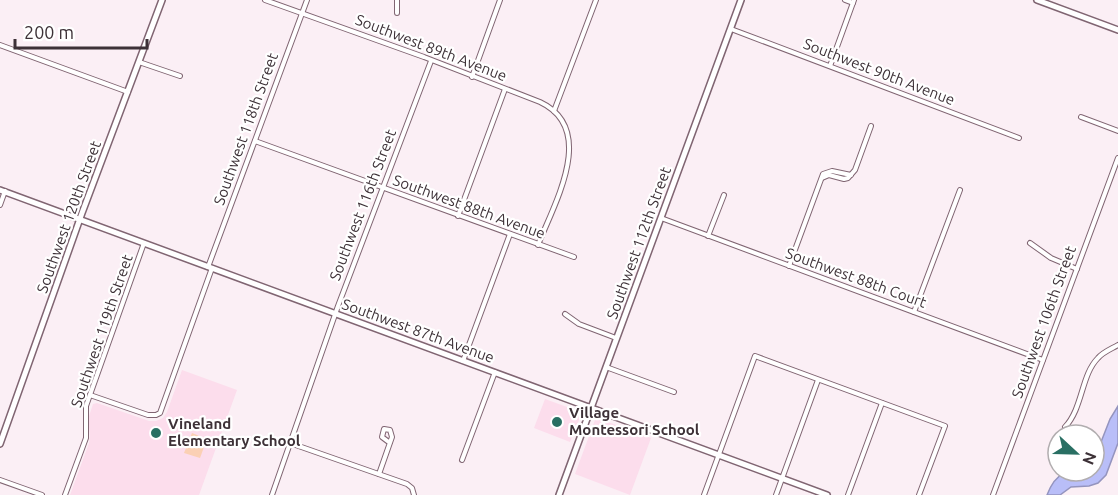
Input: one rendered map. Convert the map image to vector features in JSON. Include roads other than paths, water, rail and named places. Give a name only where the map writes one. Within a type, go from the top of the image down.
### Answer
[{"type":"main road","name":"Southwest 120th Street","points":[[0,444],[80,219],[162,0]]},
{"type":"main road","name":"Southwest 112th Street","points":[[559,495],[741,0]]},
{"type":"main road","points":[[1037,0],[1118,30]]},
{"type":"main road","name":"Southwest 87th Avenue","points":[[2,190],[827,495]]},
{"type":"street","name":"Southwest 89th Avenue","points":[[265,0],[540,102],[554,111]]},
{"type":"street","name":"Southwest 118th Street","points":[[90,394],[148,415],[158,414],[164,406],[210,267],[308,0]]},
{"type":"street","points":[[397,0],[397,13]]},
{"type":"street","points":[[472,77],[500,0]]},
{"type":"street","points":[[538,245],[570,158],[568,135],[554,111],[596,0]]},
{"type":"street","points":[[830,66],[854,2],[845,0]]},
{"type":"street","name":"Southwest 90th Avenue","points":[[730,29],[1018,138]]},
{"type":"street","points":[[0,46],[128,92]]},
{"type":"street","name":"Southwest 116th Street","points":[[272,495],[335,313],[431,61]]},
{"type":"street","points":[[139,62],[180,76]]},
{"type":"street","points":[[458,216],[505,89]]},
{"type":"street","points":[[1081,117],[1118,131]]},
{"type":"street","points":[[789,266],[821,178],[824,173],[832,171],[851,175],[871,126]]},
{"type":"street","name":"Southwest 88th Avenue","points":[[255,141],[574,257]]},
{"type":"street","name":"Southwest 106th Street","points":[[993,495],[1118,158]]},
{"type":"street","points":[[0,205],[2,190]]},
{"type":"street","points":[[914,312],[960,190]]},
{"type":"street","points":[[708,236],[724,195]]},
{"type":"street","name":"Southwest 88th Court","points":[[661,218],[1043,360]]},
{"type":"street","points":[[463,361],[510,234]]},
{"type":"street","name":"Southwest 119th Street","points":[[65,495],[86,438],[85,410],[90,394],[144,243]]},
{"type":"street","points":[[1030,243],[1051,258],[1077,269]]},
{"type":"street","points":[[565,314],[579,324],[616,338]]},
{"type":"street","points":[[1069,423],[1073,418],[1094,363],[1100,356],[1118,345]]},
{"type":"street","points":[[704,495],[755,356],[945,426],[919,495]]},
{"type":"street","points":[[606,367],[674,392]]},
{"type":"street","points":[[462,460],[495,372]]},
{"type":"street","points":[[776,495],[818,380]]},
{"type":"street","points":[[848,495],[882,403]]},
{"type":"street","points":[[379,474],[390,442]]},
{"type":"street","points":[[290,443],[410,485],[414,495]]},
{"type":"street","points":[[0,480],[42,495]]},
{"type":"water","points":[[1118,406],[1118,443],[1106,475],[1106,429]]},
{"type":"water","points":[[1053,483],[1098,483],[1071,487],[1060,495],[1047,495]]},
{"type":"place","name":"Village Montessori School","points":[[557,422]]},
{"type":"place","name":"Vineland Elementary School","points":[[156,433]]}]
